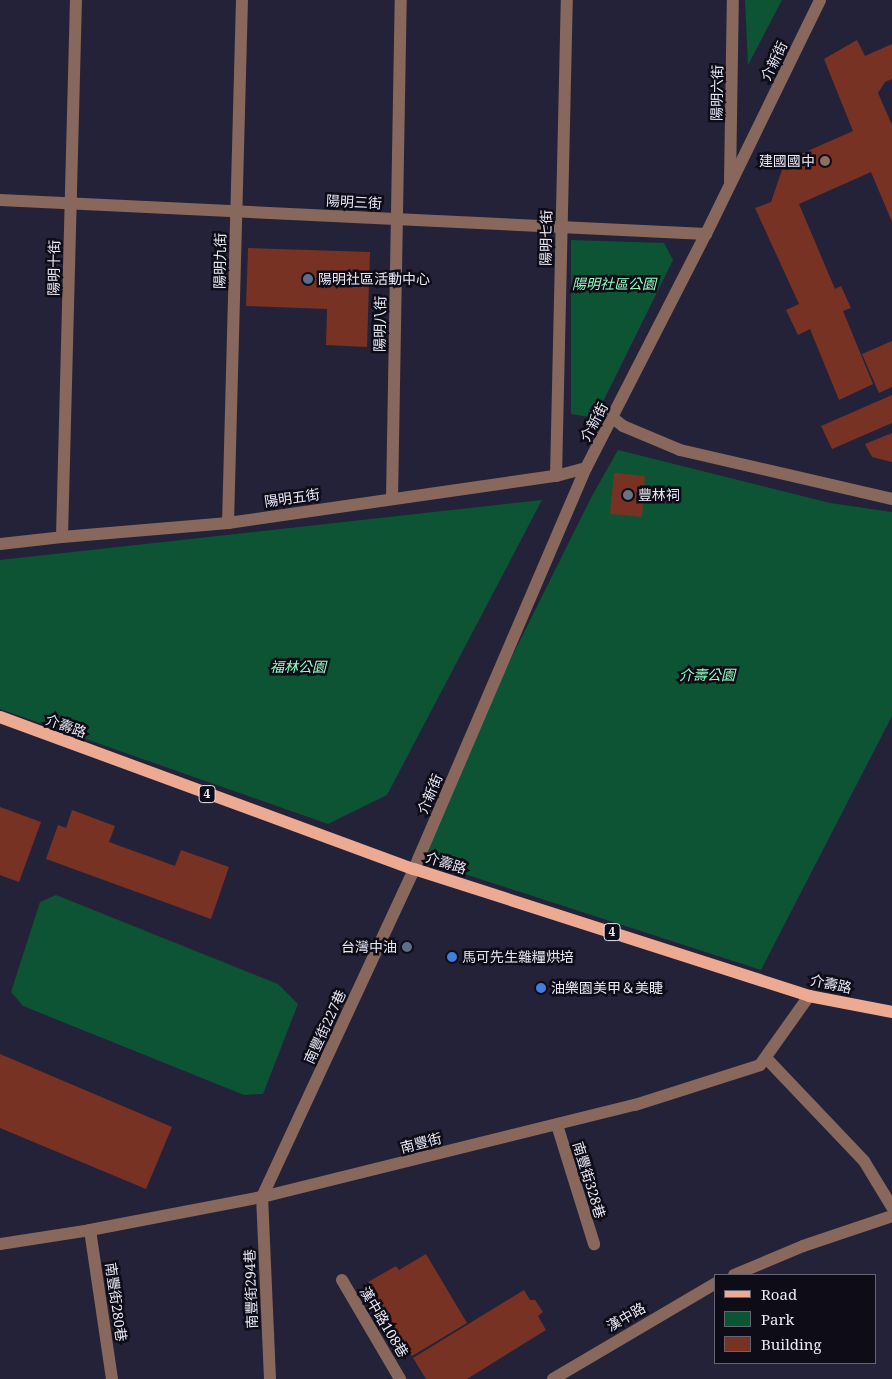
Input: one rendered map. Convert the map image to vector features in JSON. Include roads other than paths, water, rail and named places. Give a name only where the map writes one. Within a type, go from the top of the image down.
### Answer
[{"type":"main road","name":"介壽路","points":[[0,717],[414,869],[809,996],[892,1012]]},
{"type":"street","name":"陽明十街","points":[[62,537],[76,0]]},
{"type":"street","name":"陽明九街","points":[[228,523],[242,0]]},
{"type":"street","name":"陽明八街","points":[[392,499],[401,0]]},
{"type":"street","name":"陽明七街","points":[[556,476],[566,0]]},
{"type":"street","name":"陽明六街","points":[[730,186],[734,0]]},
{"type":"street","name":"介新街","points":[[414,869],[586,468],[730,186],[820,0]]},
{"type":"street","name":"陽明三街","points":[[0,200],[706,234]]},
{"type":"street","points":[[613,418],[623,426],[680,450],[892,499]]},
{"type":"street","name":"陽明五街","points":[[0,544],[228,523],[556,476],[586,468]]},
{"type":"street","name":"南豐街227巷","points":[[262,1197],[414,869]]},
{"type":"street","name":"南豐街","points":[[0,1244],[90,1230],[262,1197],[635,1105],[760,1065],[809,996]]},
{"type":"street","points":[[766,1058],[864,1161],[892,1207]]},
{"type":"street","name":"南豐街328巷","points":[[557,1125],[594,1244]]},
{"type":"street","name":"南豐街294巷","points":[[262,1197],[270,1379]]},
{"type":"street","points":[[736,1274],[803,1246],[892,1216]]},
{"type":"street","name":"南豐街280巷","points":[[90,1230],[112,1379]]},
{"type":"street","name":"漢中路108巷","points":[[342,1280],[400,1379]]},
{"type":"street","name":"漢中路","points":[[553,1379],[714,1284]]},
{"type":"place","name":"建國國中","points":[[825,161]]},
{"type":"place","name":"陽明社區活動中心","points":[[308,279]]},
{"type":"place","name":"豐林祠","points":[[628,495]]},
{"type":"place","name":"台灣中油","points":[[407,947]]},
{"type":"place","name":"馬可先生雜糧烘培","points":[[452,957]]},
{"type":"place","name":"油樂園美甲＆美睫","points":[[541,988]]},
{"type":"park label","name":"陽明社區公園","points":[[614,284]]},
{"type":"park label","name":"福林公園","points":[[298,667]]},
{"type":"park label","name":"介壽公園","points":[[707,675]]}]
